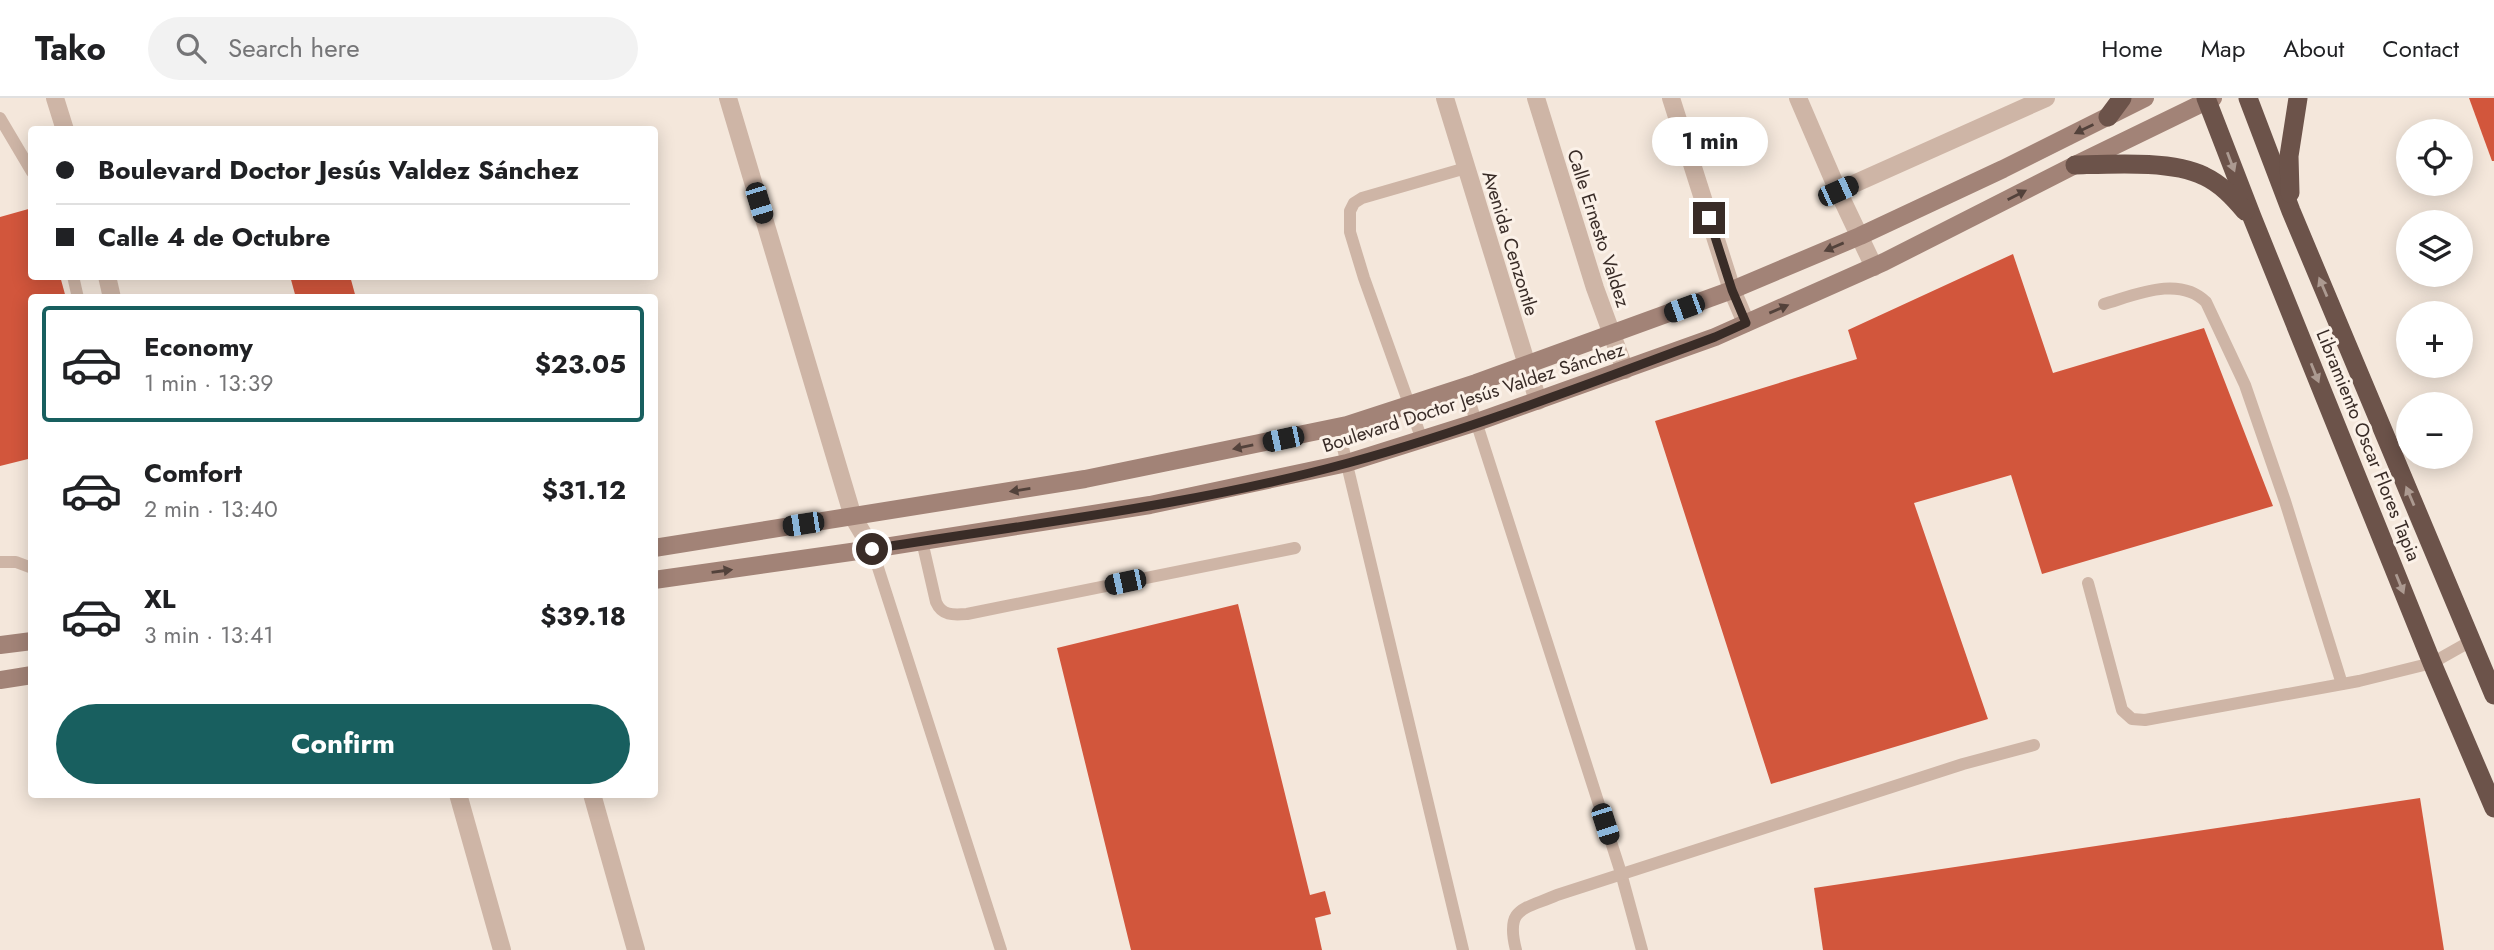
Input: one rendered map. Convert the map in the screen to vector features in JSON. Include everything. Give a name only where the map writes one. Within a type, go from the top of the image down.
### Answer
[{"type":"highway","points":[[2108,117],[2122,98]]},
{"type":"highway","name":"Libramiento Oscar Flores Tapia","points":[[2248,98],[2291,211],[2494,695]]},
{"type":"highway","points":[[2291,211],[2289,156],[2298,98]]},
{"type":"highway","name":"Libramiento Oscar Flores Tapia","points":[[2209,99],[2252,218],[2432,663],[2494,808]]},
{"type":"highway","points":[[2075,165],[2150,165],[2201,174],[2225,189],[2252,218]]},
{"type":"main road","name":"Boulevard Doctor Jesús Valdez Sánchez","points":[[658,547],[1085,480],[1338,427],[1465,387],[1732,290],[1860,236],[2145,98]]},
{"type":"main road","name":"Boulevard Doctor Jesús Valdez Sánchez","points":[[658,579],[1150,505],[1348,463],[1538,401],[1746,323],[1874,267],[2209,99]]},
{"type":"main road","points":[[0,645],[28,642]]},
{"type":"main road","points":[[0,680],[28,676]]},
{"type":"street","points":[[55,98],[64,126]]},
{"type":"street","points":[[728,98],[853,517],[872,549]]},
{"type":"street","name":"Avenida Cenzontle","points":[[1445,98],[1538,401]]},
{"type":"street","name":"Calle Ernesto Valdez","points":[[1536,98],[1595,288],[1625,370]]},
{"type":"street","points":[[1671,98],[1732,290],[1746,323]]},
{"type":"street","points":[[1798,98],[1874,267]]},
{"type":"street","points":[[1838,191],[2046,98]]},
{"type":"street","points":[[459,798],[502,950]]},
{"type":"street","points":[[593,798],[636,950]]},
{"type":"lane","points":[[0,118],[28,165]]},
{"type":"lane","points":[[1422,440],[1364,278],[1348,216],[1354,203],[1362,198],[1466,168]]},
{"type":"lane","points":[[2104,304],[2150,290],[2173,289],[2198,294],[2206,302],[2245,385],[2285,501],[2342,684]]},
{"type":"lane","points":[[1465,387],[1621,873],[1642,950]]},
{"type":"lane","points":[[1338,427],[1463,950]]},
{"type":"lane","points":[[922,541],[936,602],[940,610],[949,614],[967,614],[1295,548]]},
{"type":"lane","points":[[872,549],[1001,950]]},
{"type":"lane","points":[[0,562],[16,562],[28,566]]},
{"type":"lane","points":[[2088,583],[2122,710],[2132,719],[2144,720],[2192,712],[2342,684],[2432,663],[2471,641]]},
{"type":"lane","points":[[1516,950],[1511,931],[1512,920],[1518,912],[1557,895],[1963,764],[2034,745]]},
{"type":"building","points":[[2469,98],[2494,98],[2494,161],[2492,161]]},
{"type":"building","points":[[28,209],[28,280],[61,280],[65,294],[28,294],[28,459],[0,466],[0,217]]},
{"type":"building","points":[[2013,254],[2053,373],[2204,328],[2273,506],[2042,574],[2011,475],[1914,503],[1988,719],[1771,784],[1655,421],[1857,359],[1848,330]]},
{"type":"building","points":[[291,280],[351,280],[355,294],[295,294]]},
{"type":"building","points":[[1238,604],[1310,895],[1325,891],[1331,914],[1315,918],[1322,950],[1131,950],[1057,648]]},
{"type":"building","points":[[2420,798],[2444,950],[1823,950],[1814,888]]},
{"type":"route","points":[[872,549],[1150,505],[1348,463],[1477,422],[1715,337],[1746,323],[1732,290],[1709,218]]}]
